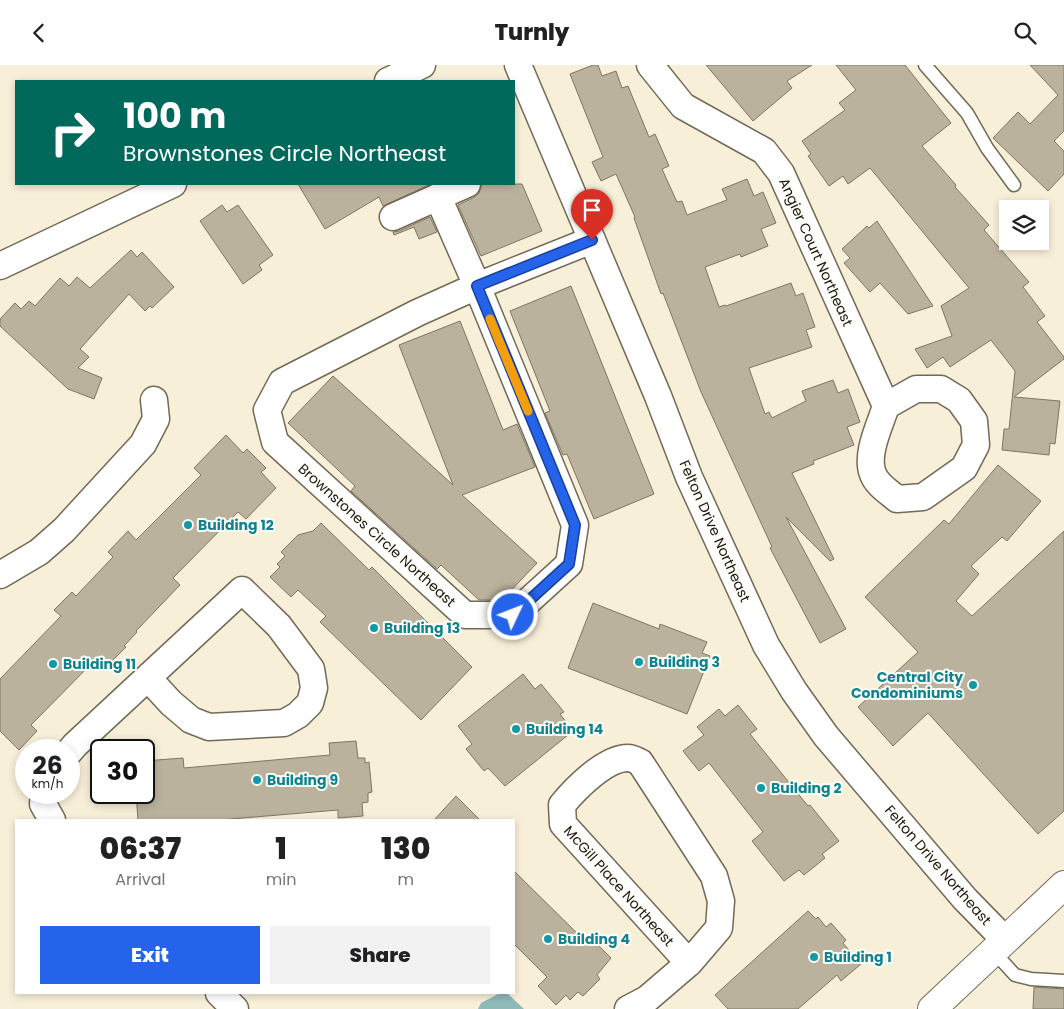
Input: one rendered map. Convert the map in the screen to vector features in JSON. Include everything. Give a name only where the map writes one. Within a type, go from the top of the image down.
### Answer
[{"type":"main road","points":[[932,1009],[1064,885]]},
{"type":"street","points":[[390,80],[422,65]]},
{"type":"street","name":"Felton Drive Northeast","points":[[518,65],[658,396],[689,477],[766,645],[794,691],[826,737],[965,899],[999,946]]},
{"type":"street","name":"Angier Court Northeast","points":[[650,65],[683,106],[764,151],[781,173],[886,406]]},
{"type":"street","points":[[0,266],[171,185]]},
{"type":"street","points":[[392,217],[465,185]]},
{"type":"street","points":[[438,197],[477,286]]},
{"type":"street","name":"Brownstones Circle Northeast","points":[[477,286],[575,525],[569,564],[513,615],[465,615],[275,442],[267,410],[282,382],[417,313],[477,286],[592,240]]},
{"type":"street","points":[[916,389],[941,389],[960,400],[974,421],[976,445],[964,468],[922,497],[897,499],[880,484],[872,473],[871,451],[886,406],[916,389]]},
{"type":"street","points":[[0,575],[38,552],[64,530],[143,444],[156,419],[154,400]]},
{"type":"street","points":[[80,742],[148,678],[242,590],[279,626],[295,645],[311,669],[314,688],[310,703],[298,715],[284,723],[209,727],[191,720],[148,678]]},
{"type":"street","name":"McGill Place Northeast","points":[[628,1009],[647,999],[688,963],[719,928],[721,901],[714,876],[640,762],[628,758],[611,763],[590,775],[562,805],[562,825],[688,963]]},
{"type":"street","points":[[43,804],[51,819]]},
{"type":"street","points":[[220,994],[235,1009]]},
{"type":"lane","points":[[925,65],[966,113],[987,148],[1014,185]]},
{"type":"lane","points":[[999,946],[1015,975],[1031,979],[1064,981]]},
{"type":"water","points":[[498,994],[508,994],[524,1009],[478,1009],[481,1003]]},
{"type":"building","points":[[593,65],[598,65],[602,76],[616,71],[622,88],[628,86],[649,137],[655,134],[669,166],[662,169],[677,202],[682,201],[687,215],[727,200],[722,189],[747,179],[754,196],[763,192],[776,223],[761,229],[768,246],[741,257],[740,254],[705,267],[719,307],[791,283],[796,296],[803,293],[815,327],[806,330],[812,347],[749,368],[765,414],[769,412],[772,418],[806,401],[802,391],[833,380],[838,393],[848,389],[860,422],[847,427],[854,445],[813,461],[814,464],[792,473],[834,559],[830,561],[786,517],[846,629],[820,643],[770,548],[772,547],[701,392],[663,293],[661,294],[635,217],[616,174],[601,181],[592,162],[603,157],[570,74]]},
{"type":"building","points":[[706,65],[812,65],[787,81],[792,88],[753,121]]},
{"type":"building","points":[[836,65],[905,65],[951,123],[922,146],[989,225],[984,230],[999,247],[999,250],[1001,250],[1029,282],[1023,287],[1045,316],[1037,322],[1064,357],[1064,359],[1014,397],[1060,401],[1055,444],[1050,443],[1049,455],[1002,450],[1004,429],[1009,429],[1015,371],[991,340],[950,367],[943,357],[927,368],[915,349],[952,336],[941,306],[969,288],[870,168],[848,184],[843,176],[829,186],[808,156],[811,154],[802,141],[845,110],[839,103],[856,90]]},
{"type":"building","points":[[1030,65],[1064,65],[1064,131],[1054,141],[1064,151],[1064,174],[1048,191],[993,138],[1018,112],[1030,124],[1058,95]]},
{"type":"building","points":[[522,184],[542,231],[481,256],[458,205],[479,193],[482,185]]},
{"type":"building","points":[[299,185],[429,185],[383,206],[379,197],[325,229]]},
{"type":"building","points":[[222,205],[227,212],[238,205],[273,255],[259,265],[262,270],[243,284],[200,221]]},
{"type":"building","points":[[430,217],[437,232],[419,239],[414,227],[394,235],[393,232]]},
{"type":"building","points":[[877,221],[933,306],[908,314],[880,283],[870,292],[844,263],[850,258],[842,249],[867,226],[869,228]]},
{"type":"building","points":[[131,250],[137,257],[142,252],[174,287],[152,308],[150,306],[145,311],[129,294],[80,349],[89,357],[78,368],[102,378],[94,399],[68,389],[0,326],[0,319],[15,303],[21,309],[29,301],[35,306],[60,278],[69,286],[77,277],[90,288]]},
{"type":"building","points":[[571,286],[654,494],[594,519],[567,454],[563,455],[545,413],[550,411],[510,311]]},
{"type":"building","points":[[460,321],[503,430],[517,424],[535,467],[462,495],[537,563],[502,600],[479,600],[441,565],[437,569],[351,491],[355,486],[288,423],[333,376],[453,485],[399,345]]},
{"type":"building","points":[[226,435],[243,453],[247,449],[266,468],[261,472],[276,488],[246,519],[238,512],[173,578],[180,585],[136,631],[124,646],[126,647],[104,669],[95,660],[31,725],[37,731],[29,739],[15,739],[15,746],[0,731],[0,679],[61,616],[54,610],[72,592],[76,596],[113,557],[108,552],[128,531],[136,540],[201,475],[194,468]]},
{"type":"building","name":"Central City Condominiums","points":[[998,465],[1041,501],[1007,541],[1002,537],[971,566],[979,574],[956,601],[972,616],[1064,531],[1064,811],[1038,834],[928,713],[893,746],[858,707],[918,652],[865,597],[944,520],[949,524]]},
{"type":"building","name":"Building 13","points":[[321,523],[369,570],[372,567],[472,667],[421,720],[320,622],[326,616],[298,590],[291,597],[270,577],[280,567],[277,564],[285,556],[281,552],[298,535],[313,531]]},
{"type":"building","name":"Building 3","points":[[593,603],[659,629],[660,624],[707,642],[702,653],[710,656],[687,714],[568,668]]},
{"type":"building","name":"Building 14","points":[[523,674],[535,689],[541,684],[564,712],[560,714],[573,731],[505,786],[488,768],[484,771],[466,749],[472,744],[458,726]]},
{"type":"building","name":"Building 2","points":[[738,705],[757,729],[750,734],[839,841],[822,854],[825,858],[804,875],[799,870],[784,881],[752,841],[763,832],[709,763],[699,771],[683,751],[704,735],[697,727],[719,709],[725,716]]},
{"type":"building","name":"Building 9","points":[[356,741],[358,758],[365,758],[365,763],[369,762],[372,792],[368,793],[368,802],[362,803],[363,816],[338,818],[338,810],[231,819],[138,819],[137,804],[155,804],[155,760],[183,758],[184,768],[330,755],[329,743]]},
{"type":"building","points":[[456,796],[479,819],[435,819]]},
{"type":"building","name":"Building 4","points":[[515,872],[585,941],[589,936],[611,958],[597,975],[600,979],[583,996],[578,992],[570,1000],[566,995],[556,1005],[538,986],[547,977],[515,945]]},
{"type":"building","name":"Building 1","points":[[808,911],[816,919],[818,917],[826,927],[831,923],[846,940],[843,943],[861,964],[841,981],[837,975],[798,1009],[728,1009],[715,995]]},
{"type":"building","points":[[1034,987],[1064,989],[1064,1009],[1033,1009]]},
{"type":"slow traffic","points":[[490,319],[528,411]]},
{"type":"place","name":"Building 12","points":[[188,525]]},
{"type":"place","name":"Building 13","points":[[374,628]]},
{"type":"place","name":"Building 3","points":[[639,662]]},
{"type":"place","name":"Building 11","points":[[53,664]]},
{"type":"place","name":"Central City Condominiums","points":[[973,685]]},
{"type":"place","name":"Building 14","points":[[516,729]]},
{"type":"place","name":"Building 9","points":[[257,780]]},
{"type":"place","name":"Building 2","points":[[761,788]]},
{"type":"place","name":"Building 4","points":[[548,939]]},
{"type":"place","name":"Building 1","points":[[814,957]]},
{"type":"route","points":[[513,615],[569,564],[575,525],[477,286],[592,240]]}]
